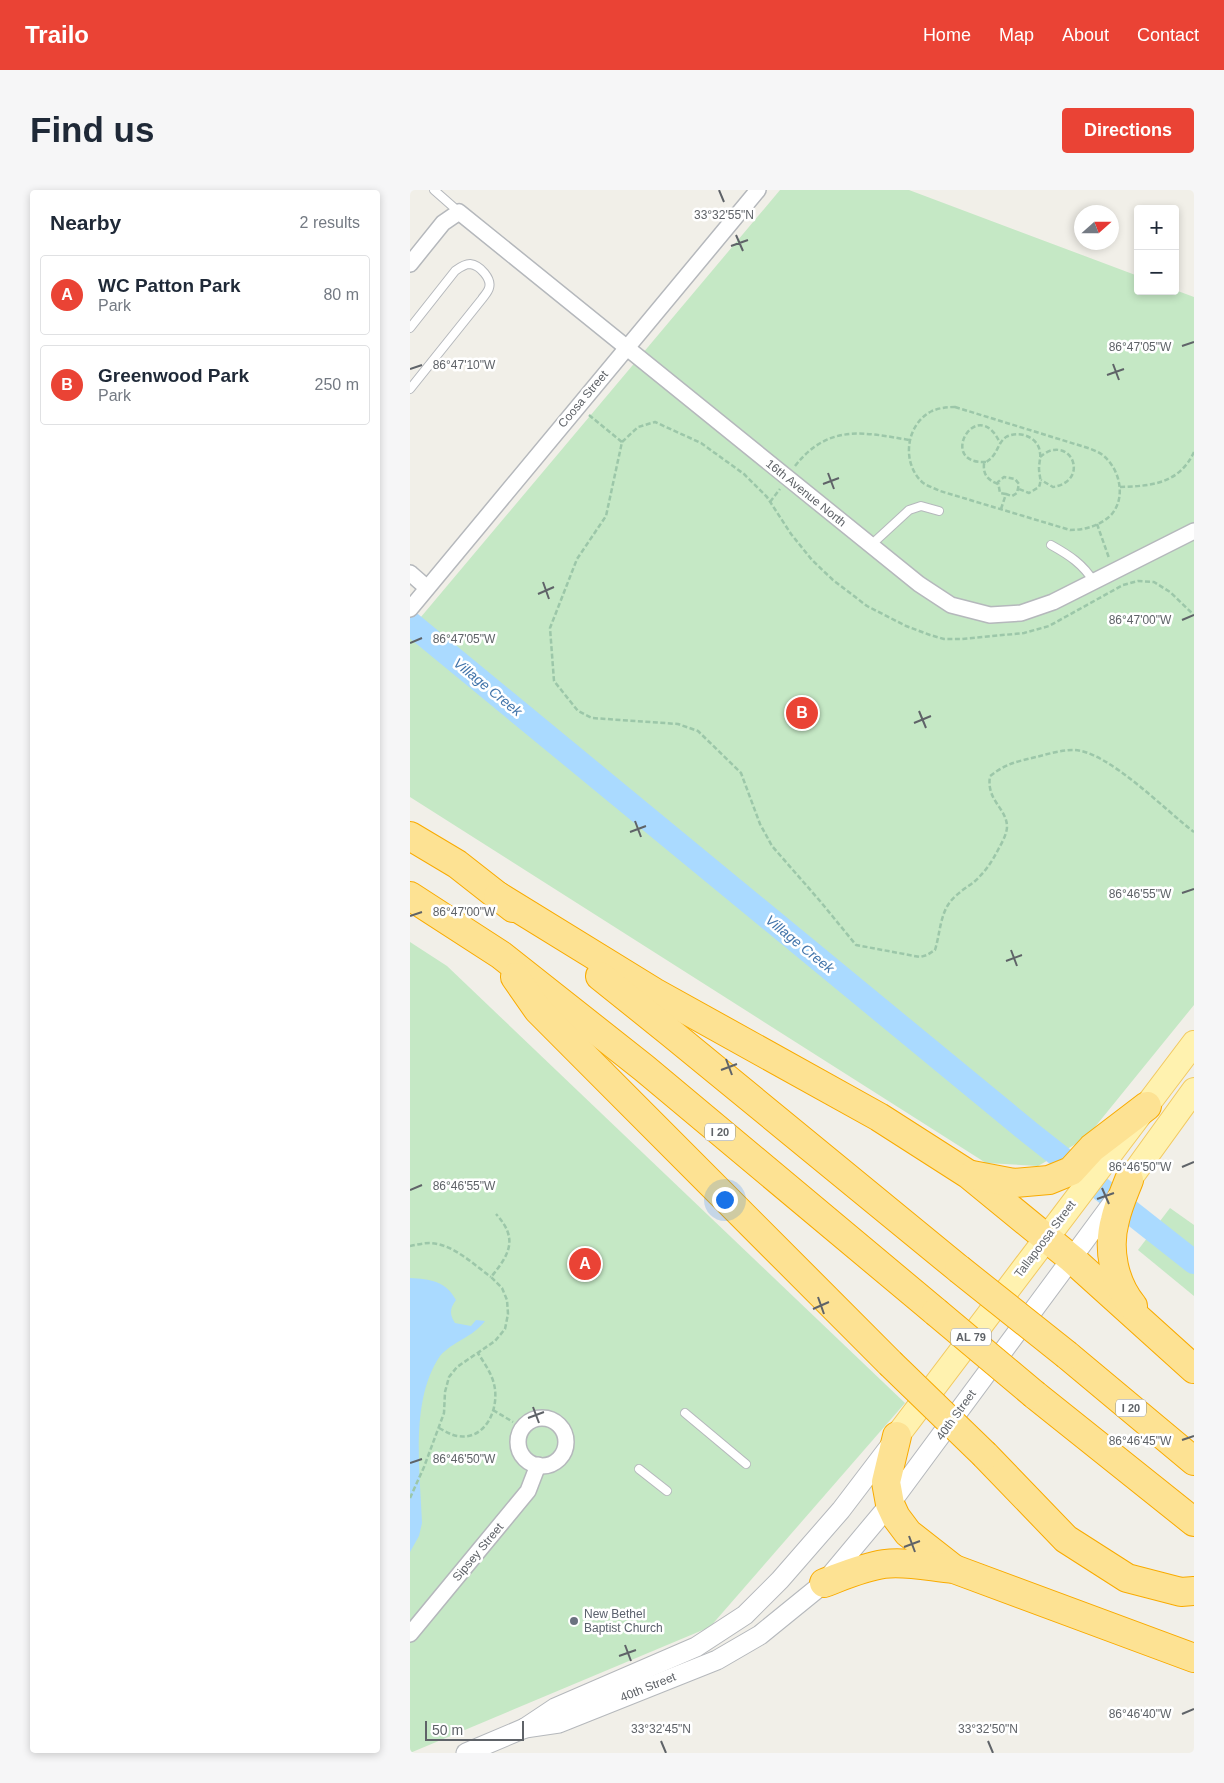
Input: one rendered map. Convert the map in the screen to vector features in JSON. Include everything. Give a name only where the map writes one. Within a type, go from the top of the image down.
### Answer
[{"type":"highway","name":"I 20","points":[[410,836],[457,864],[671,1033],[1194,1461]]},
{"type":"highway","name":"I 20","points":[[410,896],[501,955],[644,1068],[1035,1395],[1194,1522]]},
{"type":"highway","points":[[498,896],[654,992],[880,1117],[968,1174],[1072,1259],[1194,1369]]},
{"type":"highway","points":[[501,955],[538,1010],[890,1363],[985,1455],[1066,1540],[1126,1578],[1181,1592],[1194,1591]]},
{"type":"highway","points":[[968,1174],[1014,1183],[1050,1180],[1099,1155],[1147,1106]]},
{"type":"highway","points":[[1129,1180],[1109,1218],[1113,1262],[1117,1280],[1126,1298],[1174,1351]]},
{"type":"highway","points":[[897,1436],[886,1482],[890,1504],[896,1517],[908,1533],[954,1569]]},
{"type":"highway","points":[[824,1583],[884,1564],[954,1569],[1194,1658]]},
{"type":"main road","points":[[1147,1106],[1194,1043]]},
{"type":"main road","points":[[1129,1180],[1194,1090]]},
{"type":"main road","name":"Tallapoosa Street","points":[[897,1436],[1076,1198],[1099,1155]]},
{"type":"street","name":"Coosa Street","points":[[410,609],[758,190]]},
{"type":"street","points":[[410,264],[443,223],[459,212]]},
{"type":"street","name":"16th Avenue North","points":[[459,212],[919,584],[951,605],[990,615],[1021,614],[1053,602],[1116,572],[1194,531]]},
{"type":"street","points":[[410,573],[423,592]]},
{"type":"street","name":"AL 79","points":[[1072,1259],[1109,1218]]},
{"type":"street","name":"40th Street","points":[[526,1728],[559,1724],[717,1660],[760,1635],[800,1604],[824,1583],[890,1504],[1072,1259]]},
{"type":"street","name":"40th Street","points":[[526,1728],[555,1708],[696,1647],[746,1615],[780,1580],[841,1510],[897,1436]]},
{"type":"street","name":"Sipsey Street","points":[[410,1634],[528,1491],[538,1465]]},
{"type":"street","points":[[466,1753],[526,1728]]},
{"type":"lane","points":[[434,190],[459,212]]},
{"type":"lane","points":[[410,328],[454,271],[461,266],[470,264],[476,266],[489,280],[489,288],[486,293],[410,389]]},
{"type":"lane","points":[[871,545],[909,510],[921,506],[939,511]]},
{"type":"lane","points":[[1051,544],[1070,555],[1087,570],[1094,582]]},
{"type":"lane","points":[[685,1413],[746,1464]]},
{"type":"lane","points":[[639,1469],[667,1491]]},
{"type":"path","points":[[955,407],[1026,428],[1088,448],[1104,456],[1117,472],[1120,487],[1118,504],[1110,516],[1083,530],[1070,530],[1000,510],[940,491],[922,482],[913,469],[909,458],[910,434],[915,426],[930,412],[940,408],[955,407]]},
{"type":"path","points":[[589,414],[622,442],[606,516],[577,559],[550,628],[554,681],[578,711],[592,718],[678,724],[698,731],[741,773],[760,824],[772,846],[856,945],[920,957],[935,950],[943,912],[951,900],[976,880],[990,865],[1002,843],[1007,826],[1003,815],[990,794],[989,783],[990,776],[1007,764],[1075,750],[1095,757],[1118,769],[1194,832]]},
{"type":"path","points":[[986,462],[975,462],[966,455],[962,439],[966,432],[980,426],[987,427],[993,431],[1000,443]]},
{"type":"path","points":[[1024,435],[1026,428]]},
{"type":"path","points":[[786,477],[802,457],[819,442],[844,433],[868,433],[909,440]]},
{"type":"path","points":[[998,484],[988,480],[984,469],[986,462],[995,454],[1000,443],[1013,434],[1024,435],[1033,440],[1039,448],[1041,480],[1039,487],[1029,493],[1019,488]]},
{"type":"path","points":[[1040,457],[1053,450],[1065,452],[1073,461],[1074,467],[1073,474],[1066,483],[1053,487],[1041,480]]},
{"type":"path","points":[[1120,487],[1151,486],[1164,481],[1179,472],[1194,452]]},
{"type":"path","points":[[1004,477],[1010,477],[1016,479],[1019,488],[1017,493],[1012,496],[1000,493],[998,484],[1004,477]]},
{"type":"path","points":[[1000,510],[1006,494]]},
{"type":"path","points":[[1097,524],[1104,546],[1116,572]]},
{"type":"path","points":[[491,1278],[505,1260],[510,1247],[504,1222],[496,1214]]},
{"type":"path","points":[[410,1246],[429,1243],[445,1246],[460,1254],[502,1288],[507,1300],[508,1314],[505,1329],[495,1341],[457,1367],[449,1377],[445,1392],[444,1413],[410,1498]]},
{"type":"path","points":[[438,1428],[458,1436],[472,1436],[482,1431],[493,1410],[495,1387],[491,1374],[478,1352]]},
{"type":"path","points":[[493,1410],[513,1422]]},
{"type":"green space","points":[[780,190],[909,190],[1134,274],[1134,295],[1179,295],[1179,291],[1194,297],[1194,1005],[1086,1138],[1038,1166],[986,1163],[410,797],[410,630]]},
{"type":"green space","points":[[410,942],[447,966],[905,1403],[710,1627],[410,1753]]},
{"type":"green space","points":[[1170,1208],[1194,1225],[1194,1296],[1138,1250]]},
{"type":"water","points":[[410,1278],[437,1282],[452,1294],[456,1300],[451,1311],[455,1323],[471,1326],[476,1320],[485,1321],[474,1332],[440,1356],[424,1393],[419,1436],[422,1523],[419,1536],[410,1552]]},
{"type":"waterway","name":"Village Creek","points":[[410,623],[1030,1133],[1194,1262]]},
{"type":"place","name":"Greenwood Park","points":[[802,713]]},
{"type":"place","name":"WC Patton Park","points":[[585,1264]]},
{"type":"place","name":"New Bethel Baptist Church","points":[[574,1621]]}]
